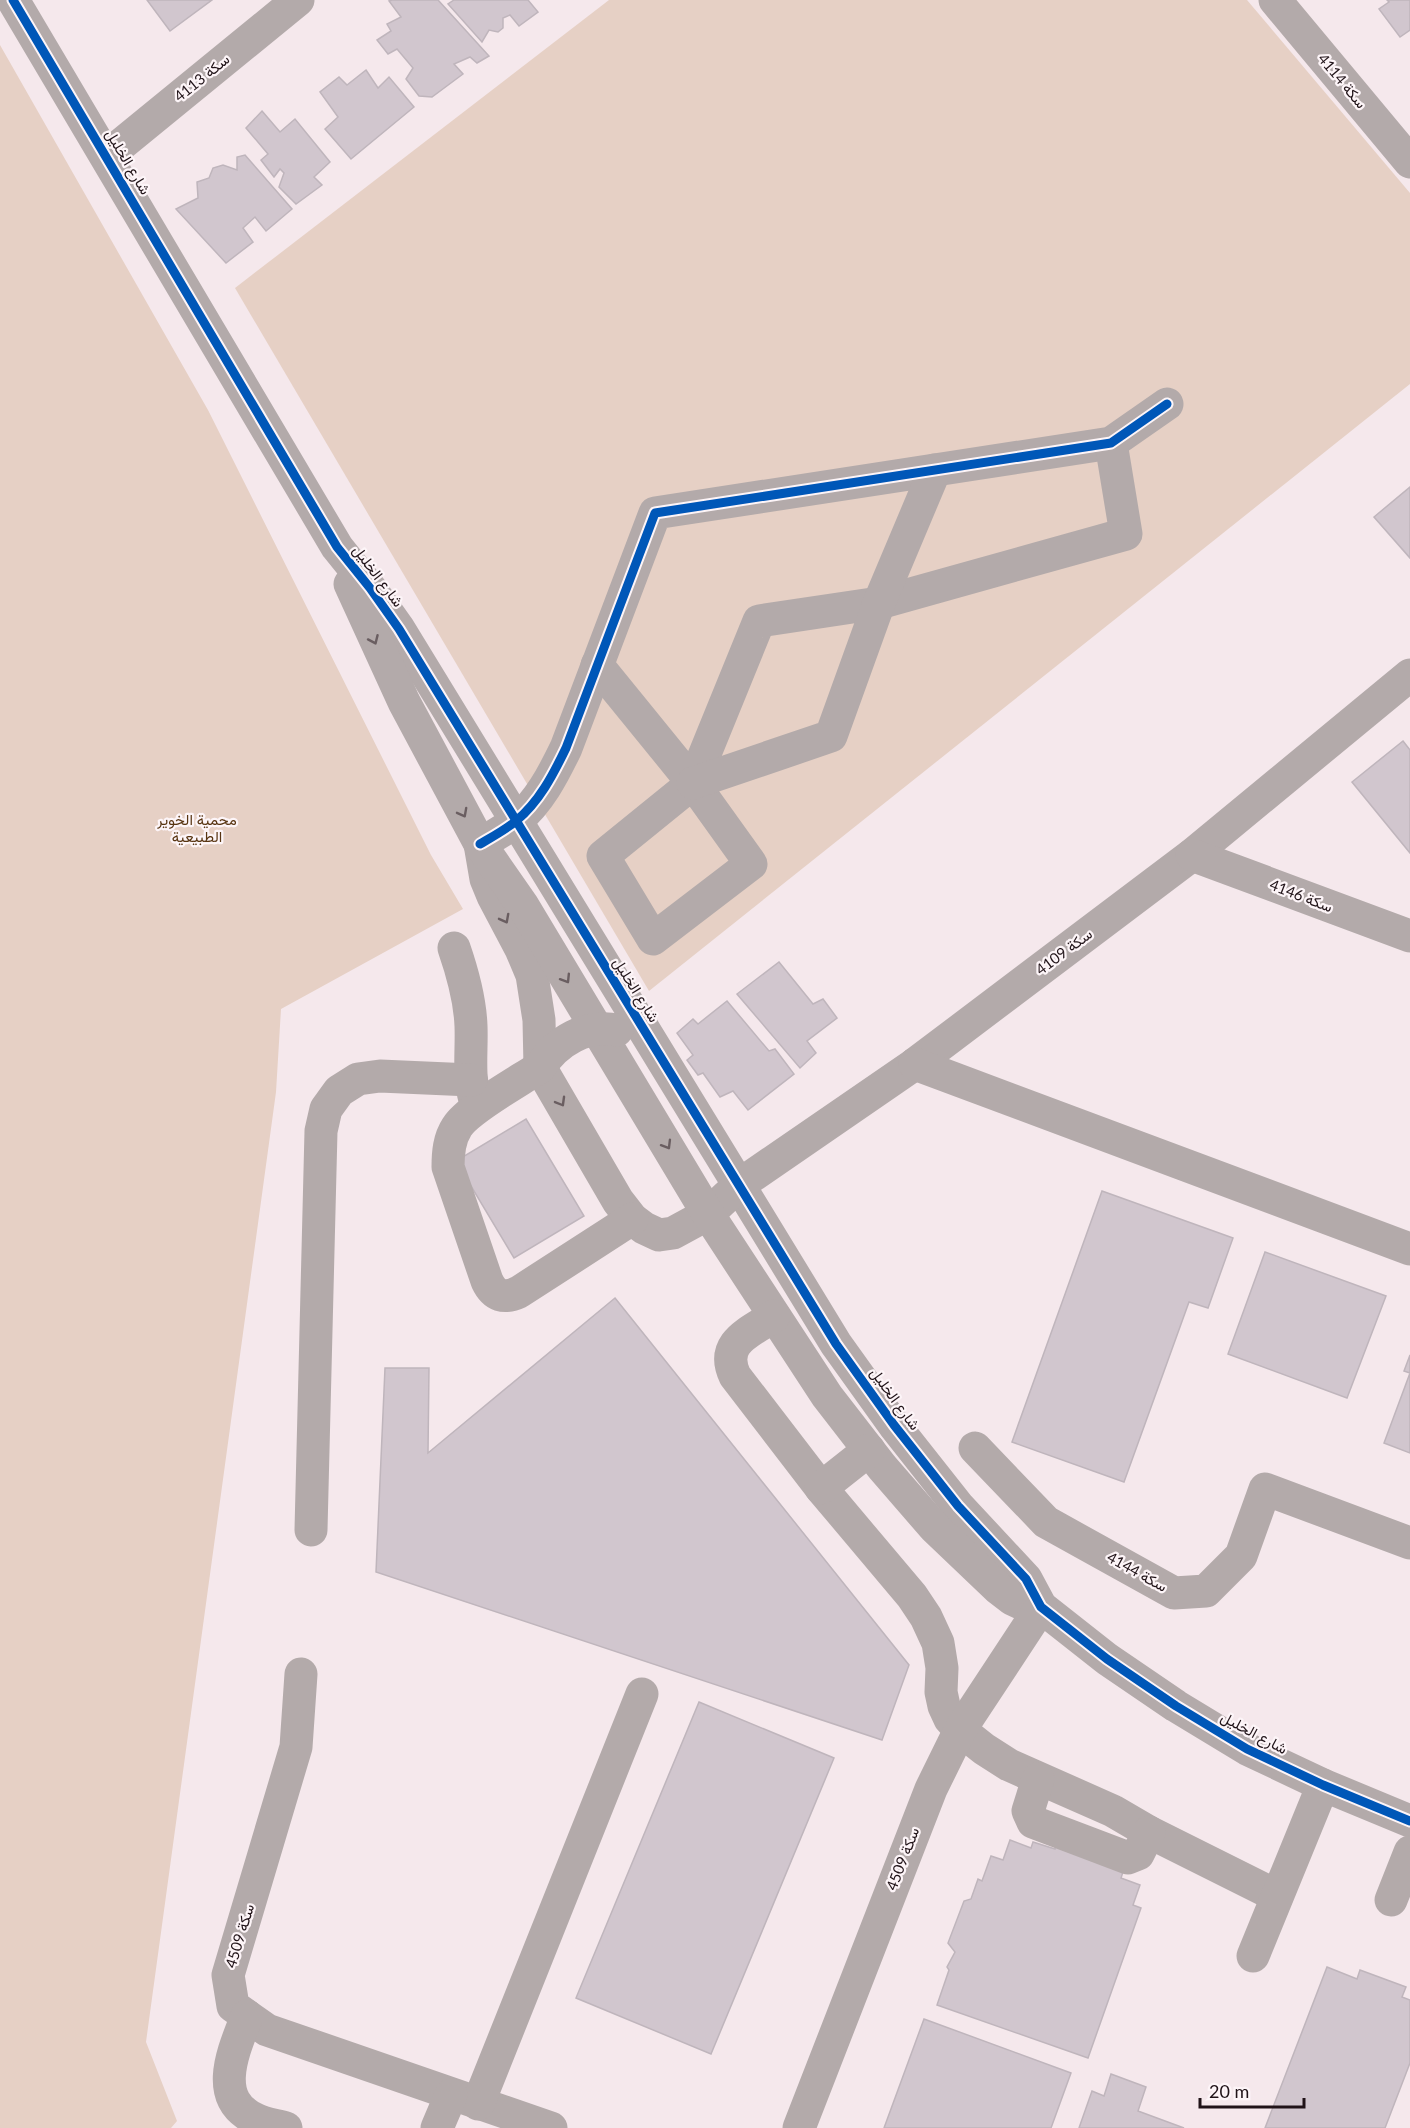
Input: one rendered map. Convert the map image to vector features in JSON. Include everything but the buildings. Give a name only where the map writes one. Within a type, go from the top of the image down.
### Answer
[{"type":"street","name":"شارع الخليل","points":[[13,0],[337,547],[399,629],[783,1259],[836,1344],[894,1425],[958,1506],[1026,1579],[1041,1607],[1107,1659],[1176,1706],[1247,1749],[1323,1785],[1410,1821]]},
{"type":"street","name":"سكة 4113","points":[[107,156],[298,0]]},
{"type":"street","name":"سكة 4114","points":[[1275,0],[1410,162]]},
{"type":"street","points":[[454,948],[469,1000],[474,1094],[467,1114],[454,1132],[448,1153],[448,1167],[490,1289],[505,1297],[519,1292],[632,1219],[618,1201],[540,1066],[538,1009],[532,975],[486,879],[480,844],[515,822],[537,800],[555,772],[655,513],[1112,443],[1167,404]]},
{"type":"street","points":[[693,783],[759,621],[879,603],[1126,534],[1112,443]]},
{"type":"street","points":[[597,665],[693,783],[751,864],[653,939],[603,856],[693,783],[831,736],[879,603],[935,470]]},
{"type":"street","name":"شارع الخليل","points":[[337,547],[355,598],[387,669],[480,844],[510,885],[708,1214],[827,1396],[875,1458],[934,1527],[1011,1599],[1025,1605],[1041,1607]]},
{"type":"street","name":"سكة 4109","points":[[632,1219],[659,1235],[673,1233],[708,1214],[740,1185],[915,1064],[1192,855],[1410,675]]},
{"type":"street","name":"سكة 4146","points":[[1192,855],[1410,936]]},
{"type":"street","points":[[311,1530],[321,1131],[326,1109],[339,1091],[358,1079],[380,1076],[474,1094],[540,1066],[558,1045],[584,1032],[597,1029],[626,1031],[640,1036],[652,1045]]},
{"type":"street","points":[[915,1064],[1410,1250]]},
{"type":"street","points":[[774,1316],[739,1340],[729,1356],[730,1365],[735,1376],[828,1496],[927,1617],[938,1643],[942,1668],[941,1692],[950,1719],[960,1730],[992,1755],[1038,1779],[1088,1799],[1277,1896]]},
{"type":"street","name":"سكة 4144","points":[[975,1448],[1046,1522],[1174,1593],[1206,1591],[1240,1556],[1265,1489],[1410,1543]]},
{"type":"street","points":[[828,1496],[875,1458]]},
{"type":"street","name":"سكة 4509","points":[[799,2128],[931,1789],[960,1730],[1041,1607]]},
{"type":"street","name":"سكة 4509","points":[[301,1674],[296,1747],[228,1975],[233,2006],[267,2030],[550,2128]]},
{"type":"street","points":[[437,2128],[465,2100],[642,1694]]},
{"type":"street","points":[[1253,1956],[1323,1785]]},
{"type":"street","points":[[1391,1900],[1410,1852]]},
{"type":"street","points":[[247,2016],[230,2061],[230,2093],[240,2108],[255,2119],[286,2128]]},
{"type":"green space","points":[[609,0],[1247,0],[1410,193],[1410,384],[649,991],[235,288]]},
{"type":"green space","name":"محمية الخوير الطبيعية","points":[[0,45],[208,410],[431,855],[463,909],[281,1009],[276,1092],[146,2042],[177,2121],[171,2128],[0,2128]]},
{"type":"cycle path","points":[[13,0],[337,547],[399,629],[836,1344],[894,1425],[958,1506],[1026,1579],[1041,1607],[1107,1659],[1176,1706],[1247,1749],[1323,1785],[1410,1821]]},
{"type":"cycle path","points":[[480,844],[524,814],[545,788],[556,768],[566,748],[655,513],[1111,443],[1167,404]]}]
